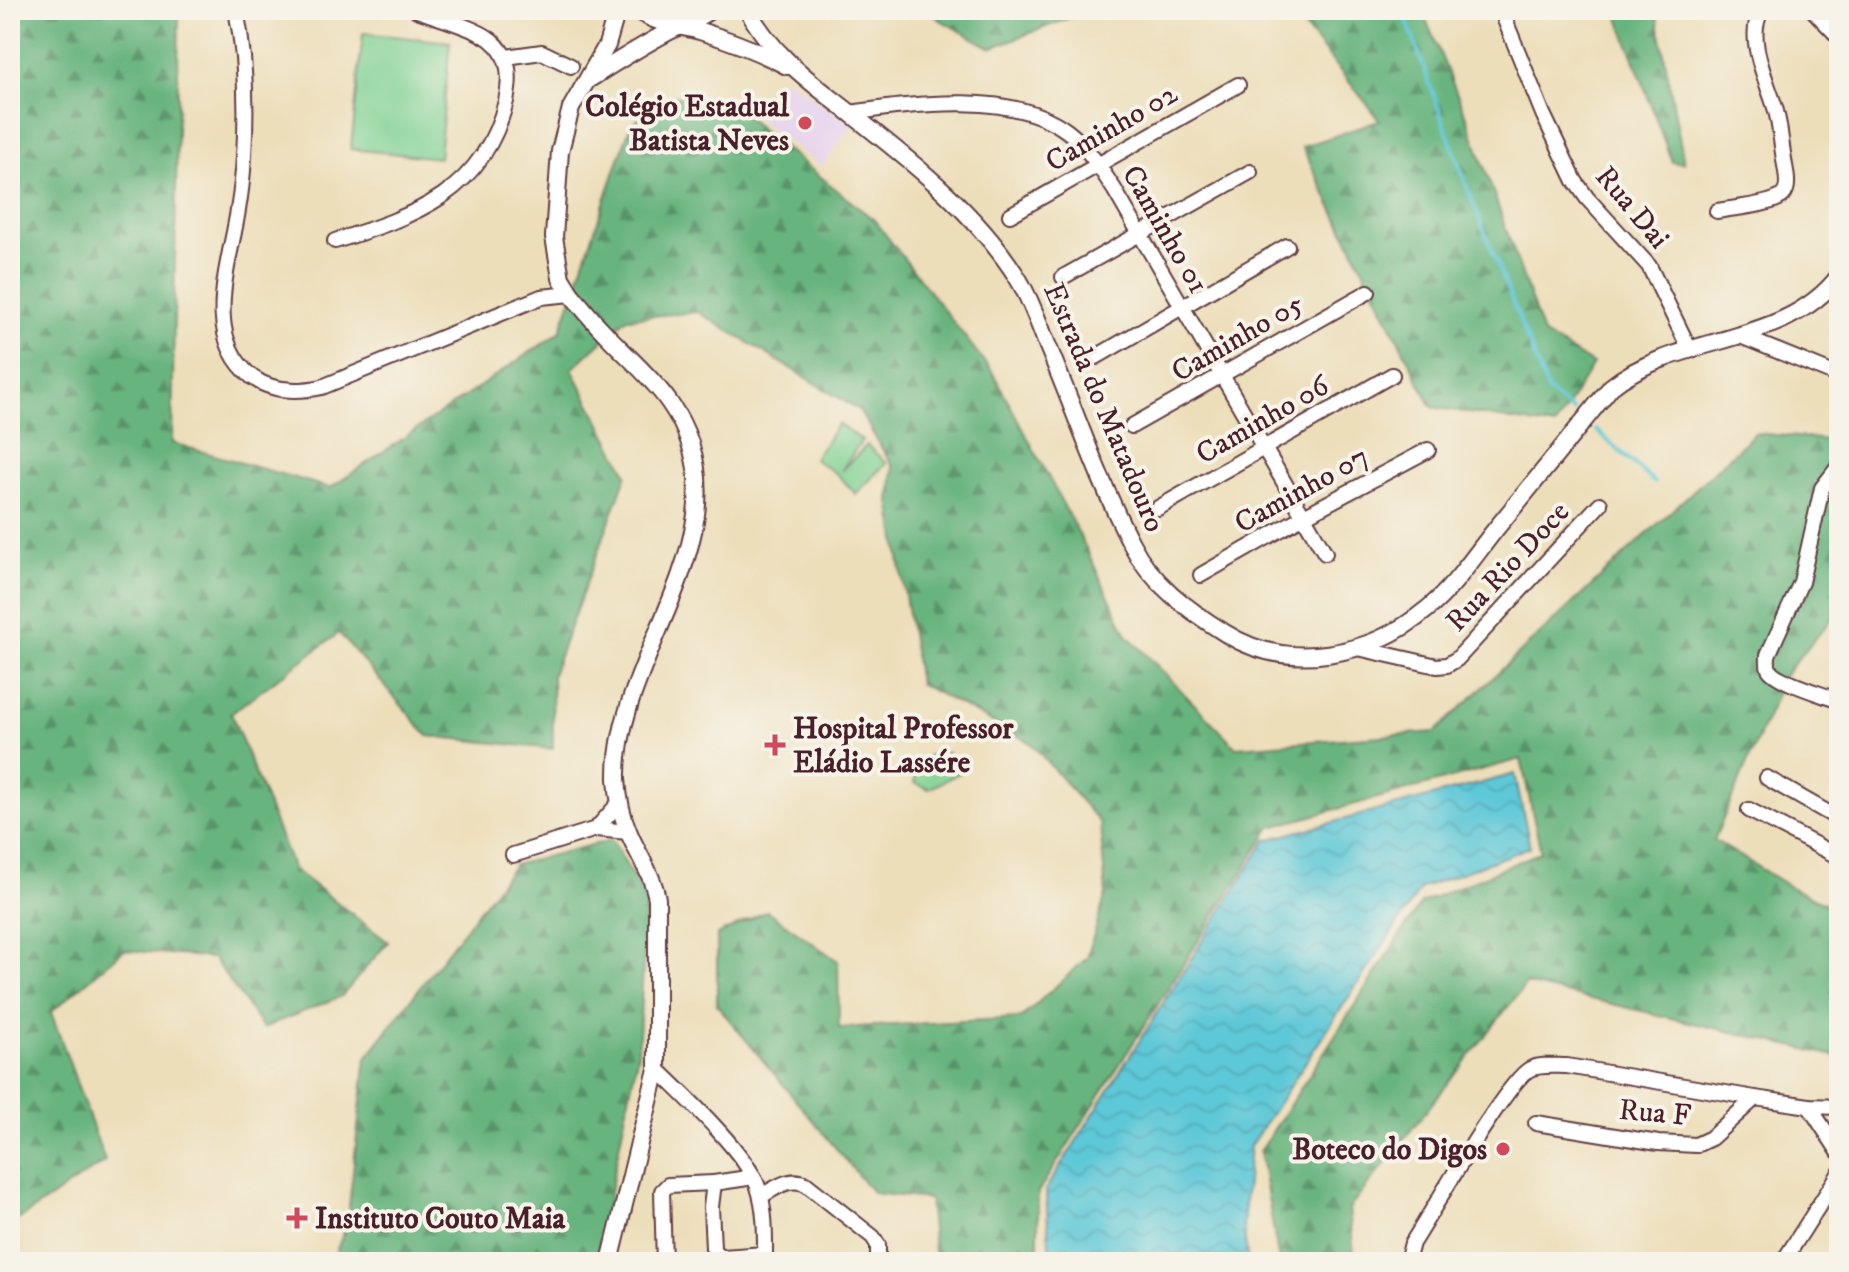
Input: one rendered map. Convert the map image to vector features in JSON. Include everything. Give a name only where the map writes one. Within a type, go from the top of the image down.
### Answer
[{"type":"main road","points":[[610,1262],[657,1069],[657,899],[652,879],[628,832],[620,802],[618,769],[624,732],[638,683],[693,537],[698,497],[698,480],[690,448],[670,403],[571,294],[561,278],[554,237],[560,151],[571,108],[612,34],[617,10]]},
{"type":"main road","name":"Estrada do Matadouro","points":[[637,10],[650,19],[731,41],[799,72]]},
{"type":"main road","points":[[589,79],[629,53],[710,10]]},
{"type":"main road","name":"Estrada do Matadouro","points":[[748,10],[765,38],[799,72],[902,154],[982,232],[1018,279],[1037,318],[1132,546],[1155,578],[1189,610],[1253,648],[1299,656],[1358,648],[1389,634],[1425,611],[1440,597],[1611,387],[1638,368],[1689,348],[1782,320],[1818,298],[1839,276]]},
{"type":"street","points":[[236,10],[245,72],[244,155],[239,209],[226,274],[223,318],[228,346],[257,381],[288,390],[322,387],[541,297],[571,294]]},
{"type":"street","points":[[335,241],[395,222],[437,201],[468,175],[486,152],[503,111],[509,85],[506,57],[494,41],[417,10]]},
{"type":"street","name":"Rua Dai","points":[[1501,10],[1543,114],[1575,181],[1649,266],[1689,348]]},
{"type":"street","points":[[1717,211],[1771,201],[1786,190],[1777,114],[1756,41],[1757,20],[1762,10]]},
{"type":"street","points":[[1813,10],[1839,37]]},
{"type":"street","points":[[506,57],[542,52],[571,66]]},
{"type":"street","name":"Caminho 02","points":[[1010,215],[1238,85]]},
{"type":"street","name":"Caminho 01","points":[[850,113],[911,106],[1014,107],[1042,115],[1068,131],[1098,165],[1325,553]]},
{"type":"street","points":[[1063,277],[1250,172]]},
{"type":"street","points":[[1096,357],[1287,246]]},
{"type":"street","points":[[541,297],[561,278]]},
{"type":"street","name":"Caminho 05","points":[[1132,426],[1368,292]]},
{"type":"street","points":[[1738,335],[1839,375]]},
{"type":"street","name":"Caminho 06","points":[[1158,508],[1392,375]]},
{"type":"street","name":"Caminho 07","points":[[1201,575],[1428,450]]},
{"type":"street","points":[[1831,698],[1778,677],[1769,668],[1768,655],[1801,582],[1822,488],[1839,466]]},
{"type":"street","name":"Rua Rio Doce","points":[[1358,648],[1437,666],[1447,665],[1457,659],[1600,504]]},
{"type":"street","points":[[1767,778],[1839,819]]},
{"type":"street","points":[[596,829],[620,802]]},
{"type":"street","points":[[1749,810],[1839,857]]},
{"type":"street","points":[[513,855],[596,829],[628,832]]},
{"type":"street","points":[[1407,1262],[1412,1243],[1499,1106],[1529,1070],[1542,1066],[1567,1066],[1755,1098],[1839,1107]]},
{"type":"street","points":[[657,1069],[718,1132],[754,1177],[761,1196],[765,1258],[723,1257],[715,1253],[711,1207],[714,1183]]},
{"type":"street","name":"Rua F","points":[[1536,1123],[1658,1143],[1696,1145],[1711,1138],[1755,1098]]},
{"type":"street","points":[[1809,1106],[1839,1152]]},
{"type":"street","points":[[1783,1262],[1839,1174]]},
{"type":"street","points":[[664,1262],[662,1191],[668,1185],[754,1177]]},
{"type":"street","points":[[761,1196],[790,1181],[806,1184],[873,1237],[878,1245],[878,1262]]},
{"type":"shaded area","name":"Colégio Estadual Batista Neves","points":[[785,78],[852,125],[822,166],[759,120]]},
{"type":"green space","points":[[10,10],[179,10],[172,443],[330,488],[560,332],[631,124],[674,96],[730,104],[874,220],[993,373],[1082,540],[1127,635],[1236,747],[1435,732],[1755,433],[1838,441],[1839,611],[1787,671],[1714,840],[1792,888],[1839,910],[1839,1057],[1526,984],[1349,1209],[1355,1262],[1279,1262],[1260,1151],[1421,903],[1541,852],[1521,759],[1271,827],[1038,1192],[1038,1262],[935,1262],[929,1199],[873,1193],[717,1005],[717,935],[767,911],[838,961],[839,1028],[1021,1018],[1087,958],[1106,894],[1100,823],[1031,743],[919,683],[890,501],[893,467],[859,410],[698,312],[627,318],[572,369],[627,474],[552,675],[553,749],[428,736],[339,633],[231,713],[293,869],[388,942],[342,996],[263,1028],[213,958],[124,950],[51,1012],[105,1161],[10,1225]]},
{"type":"green space","points":[[935,10],[1090,10],[991,48],[937,18]]},
{"type":"green space","points":[[1273,10],[1422,10],[1467,118],[1543,334],[1593,364],[1555,427],[1432,407],[1302,147],[1380,120],[1300,21]]},
{"type":"green space","points":[[1616,10],[1656,10],[1684,163],[1672,162]]},
{"type":"green space","points":[[363,33],[450,42],[439,158],[351,149]]},
{"type":"green space","points":[[838,424],[862,440],[841,471],[867,445],[886,463],[856,494],[837,474],[814,459]]},
{"type":"green space","points":[[948,753],[944,767],[961,772],[929,789],[914,783],[919,762],[932,754]]},
{"type":"green space","points":[[612,840],[647,901],[638,1053],[596,1262],[332,1262],[347,1224],[366,1058],[514,865]]},
{"type":"water","points":[[1515,774],[1530,847],[1421,888],[1250,1146],[1243,1226],[1248,1262],[1050,1262],[1046,1189],[1266,840]]},
{"type":"waterway","points":[[1403,10],[1468,190],[1548,391],[1573,411]]},
{"type":"waterway","points":[[1596,430],[1655,483]]},
{"type":"place","name":"Colégio Estadual Batista Neves","points":[[805,123]]},
{"type":"place","name":"Hospital Professor Eládio Lassére","points":[[775,745]]},
{"type":"place","name":"Boteco do Digos","points":[[1503,1149]]},
{"type":"place","name":"Instituto Couto Maia","points":[[297,1218]]}]
